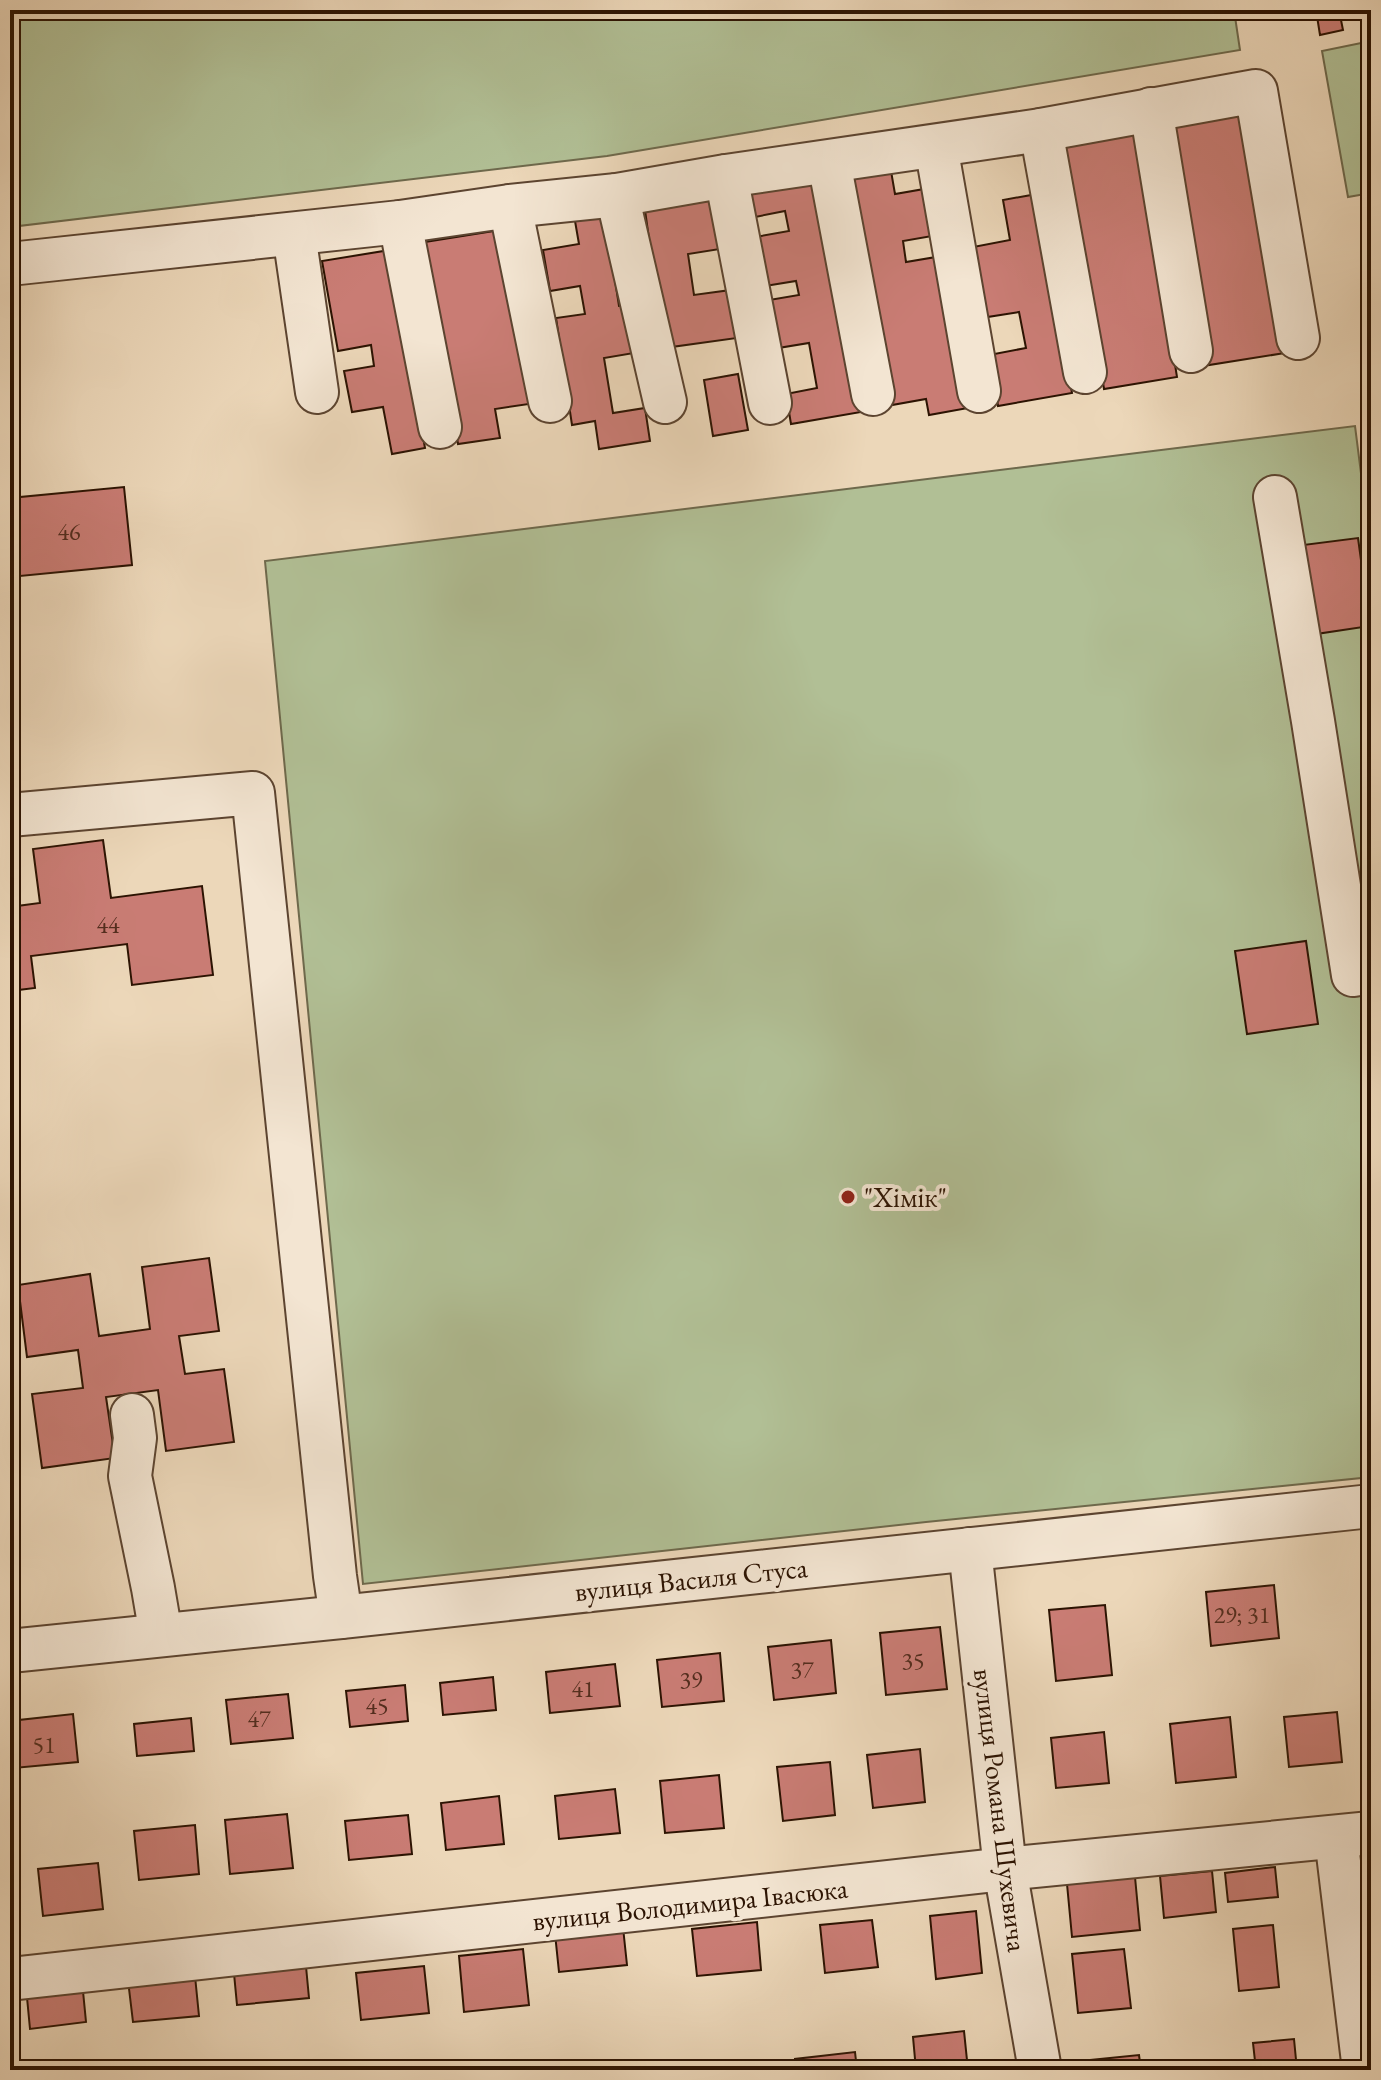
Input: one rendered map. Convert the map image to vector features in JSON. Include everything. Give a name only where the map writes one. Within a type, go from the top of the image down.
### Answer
[{"type":"street","points":[[10,264],[617,195],[1041,130],[1256,91],[1298,338]]},
{"type":"street","points":[[1151,109],[1191,351]]},
{"type":"street","points":[[1041,130],[1085,372]]},
{"type":"street","points":[[936,146],[979,391]]},
{"type":"street","points":[[829,162],[873,394]]},
{"type":"street","points":[[726,176],[770,403]]},
{"type":"street","points":[[617,195],[665,402]]},
{"type":"street","points":[[510,206],[550,401]]},
{"type":"street","points":[[400,222],[440,427]]},
{"type":"street","points":[[294,234],[317,392]]},
{"type":"street","points":[[1275,497],[1353,975],[1371,972]]},
{"type":"street","points":[[10,815],[253,793],[341,1617]]},
{"type":"street","points":[[132,1415],[135,1438],[130,1476],[161,1635]]},
{"type":"street","name":"вулиця Василя Стуса","points":[[10,1651],[1371,1506]]},
{"type":"street","name":"вулиця Романа Шухевича","points":[[970,1549],[1005,1869],[1040,2070]]},
{"type":"street","points":[[1353,1835],[1364,2070]]},
{"type":"street","name":"вулиця Володимира Івасюка","points":[[10,1979],[1005,1869],[1353,1835]]},
{"type":"green space","points":[[10,10],[1234,10],[1240,50],[607,156],[10,227]]},
{"type":"green space","points":[[1371,41],[1371,193],[1348,197],[1322,51]]},
{"type":"green space","name":"\"Хімік\"","points":[[1355,426],[1371,552],[1371,1477],[363,1584],[265,561]]},
{"type":"building","points":[[1316,10],[1339,10],[1343,30],[1320,35]]},
{"type":"building","points":[[1246,111],[1285,353],[1209,365],[1170,123]]},
{"type":"building","points":[[1138,133],[1177,377],[1104,389],[1065,145]]},
{"type":"building","points":[[891,171],[895,194],[930,188],[938,235],[903,241],[906,262],[942,256],[968,408],[929,415],[926,399],[892,405],[851,177]]},
{"type":"building","points":[[819,178],[861,412],[791,424],[786,394],[817,388],[809,343],[766,350],[758,302],[799,295],[796,281],[759,287],[750,238],[789,231],[785,211],[745,219],[740,192]]},
{"type":"building","points":[[1037,194],[1072,393],[998,406],[989,355],[1026,348],[1019,312],[981,318],[968,248],[1010,240],[1003,200]]},
{"type":"building","points":[[714,200],[720,249],[688,254],[694,295],[731,290],[737,338],[664,348],[645,210]]},
{"type":"building","points":[[605,216],[619,306],[627,305],[634,353],[604,358],[613,413],[645,408],[650,441],[599,449],[595,421],[572,425],[556,318],[585,314],[580,286],[550,291],[543,250],[579,244],[575,221]]},
{"type":"building","points":[[500,230],[529,404],[495,409],[500,438],[458,444],[425,242]]},
{"type":"building","points":[[390,250],[425,448],[392,454],[383,407],[352,412],[344,371],[374,366],[371,345],[338,351],[322,261]]},
{"type":"building","points":[[738,374],[748,430],[713,436],[704,380]]},
{"type":"building","points":[[124,487],[132,565],[10,577],[10,498]]},
{"type":"building","points":[[1358,538],[1370,626],[1316,634],[1303,545]]},
{"type":"building","points":[[103,840],[111,898],[202,886],[213,975],[132,985],[127,944],[31,956],[35,988],[10,991],[10,907],[40,903],[33,849]]},
{"type":"building","points":[[1306,941],[1318,1024],[1247,1034],[1235,951]]},
{"type":"building","points":[[209,1258],[219,1331],[179,1336],[185,1374],[224,1369],[234,1442],[166,1451],[158,1390],[106,1397],[115,1458],[42,1468],[32,1394],[83,1388],[78,1350],[27,1357],[18,1285],[90,1274],[99,1336],[150,1329],[142,1267]]},
{"type":"building","points":[[1274,1585],[1279,1638],[1211,1646],[1206,1592]]},
{"type":"building","points":[[1105,1605],[1112,1675],[1056,1681],[1049,1610]]},
{"type":"building","points":[[940,1627],[947,1689],[886,1695],[880,1633]]},
{"type":"building","points":[[831,1640],[836,1693],[774,1700],[768,1647]]},
{"type":"building","points":[[720,1653],[724,1701],[662,1707],[657,1660]]},
{"type":"building","points":[[615,1664],[620,1706],[550,1713],[546,1672]]},
{"type":"building","points":[[493,1677],[496,1710],[443,1715],[440,1683]]},
{"type":"building","points":[[405,1685],[408,1721],[350,1727],[346,1691]]},
{"type":"building","points":[[288,1694],[293,1738],[231,1744],[226,1700]]},
{"type":"building","points":[[1337,1712],[1342,1762],[1289,1767],[1284,1717]]},
{"type":"building","points":[[73,1714],[78,1762],[14,1768],[10,1721]]},
{"type":"building","points":[[1230,1717],[1236,1777],[1176,1783],[1170,1724]]},
{"type":"building","points":[[191,1718],[194,1751],[137,1756],[134,1724]]},
{"type":"building","points":[[1104,1732],[1109,1783],[1056,1788],[1051,1738]]},
{"type":"building","points":[[920,1749],[925,1802],[873,1808],[867,1755]]},
{"type":"building","points":[[830,1762],[835,1815],[783,1821],[777,1767]]},
{"type":"building","points":[[719,1775],[724,1828],[665,1833],[660,1781]]},
{"type":"building","points":[[615,1789],[620,1833],[559,1839],[555,1796]]},
{"type":"building","points":[[499,1796],[504,1844],[446,1850],[441,1803]]},
{"type":"building","points":[[287,1814],[293,1868],[230,1874],[225,1820]]},
{"type":"building","points":[[408,1815],[412,1854],[349,1860],[345,1821]]},
{"type":"building","points":[[195,1825],[199,1874],[139,1880],[134,1831]]},
{"type":"building","points":[[98,1863],[103,1909],[43,1916],[38,1869]]},
{"type":"building","points":[[1275,1867],[1278,1897],[1228,1902],[1225,1873]]},
{"type":"building","points":[[1212,1871],[1216,1912],[1164,1918],[1160,1876]]},
{"type":"building","points":[[1135,1877],[1140,1930],[1072,1937],[1067,1884]]},
{"type":"building","points":[[976,1911],[982,1973],[936,1979],[930,1916]]},
{"type":"building","points":[[622,1918],[627,1965],[559,1972],[554,1924]]},
{"type":"building","points":[[872,1920],[878,1967],[825,1973],[820,1925]]},
{"type":"building","points":[[757,1922],[761,1970],[697,1976],[692,1929]]},
{"type":"building","points":[[1273,1925],[1279,1987],[1239,1991],[1233,1929]]},
{"type":"building","points":[[523,1949],[529,2005],[464,2012],[459,1956]]},
{"type":"building","points":[[1124,1949],[1131,2008],[1078,2013],[1072,1954]]},
{"type":"building","points":[[305,1956],[309,1998],[237,2005],[233,1963]]},
{"type":"building","points":[[194,1966],[199,2016],[133,2022],[127,1972]]},
{"type":"building","points":[[424,1966],[429,2013],[361,2020],[356,1973]]},
{"type":"building","points":[[82,1981],[86,2022],[30,2029],[26,1987]]},
{"type":"building","points":[[964,2031],[968,2070],[916,2070],[913,2037]]},
{"type":"building","points":[[1294,2039],[1297,2070],[1256,2070],[1253,2043]]},
{"type":"building","points":[[855,2052],[857,2070],[796,2070],[795,2059]]},
{"type":"building","points":[[1139,2055],[1141,2070],[1072,2070],[1071,2062]]},
{"type":"place","name":"\"Хімік\"","points":[[848,1197]]}]
